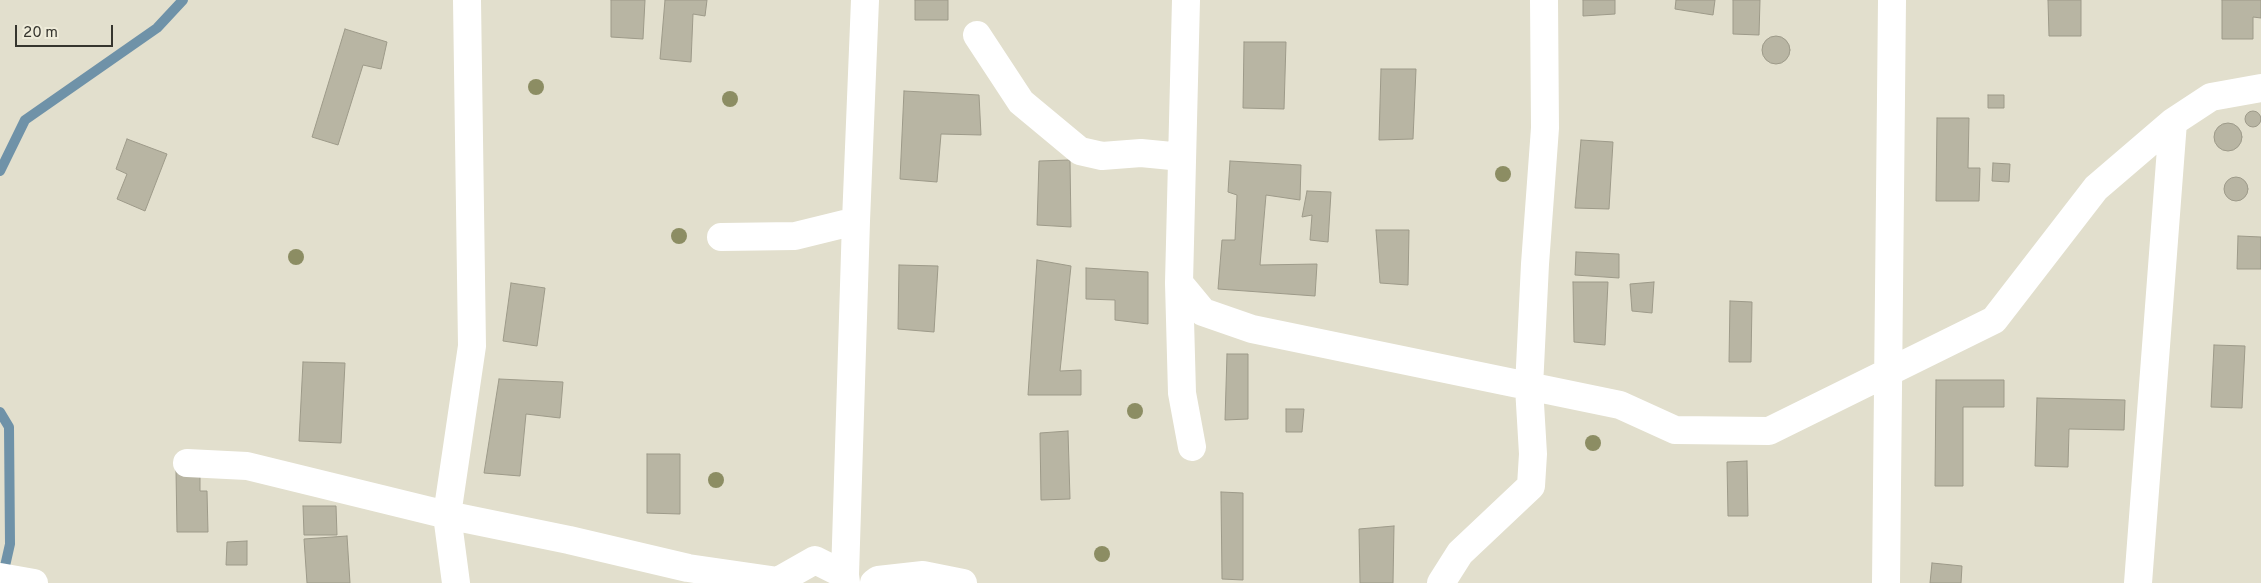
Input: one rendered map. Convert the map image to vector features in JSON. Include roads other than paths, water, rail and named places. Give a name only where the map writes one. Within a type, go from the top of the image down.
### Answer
[{"type":"street","points":[[456,583],[447,515],[472,346],[467,0]]},
{"type":"street","points":[[845,579],[865,0]]},
{"type":"street","points":[[1186,0],[1179,283],[1182,393],[1192,447]]},
{"type":"street","points":[[1441,583],[1460,553],[1531,486],[1533,454],[1529,387],[1535,264],[1545,128],[1544,0]]},
{"type":"street","points":[[1886,583],[1892,0]]},
{"type":"street","points":[[977,35],[1021,102],[1080,151],[1102,156],[1141,153],[1182,157]]},
{"type":"street","points":[[1179,283],[1203,312],[1252,329],[1620,405],[1675,430],[1769,432],[1994,320],[2096,188],[2173,122],[2211,97],[2261,88]]},
{"type":"street","points":[[2138,583],[2173,122]]},
{"type":"street","points":[[721,237],[795,236],[856,221]]},
{"type":"street","points":[[187,463],[247,466],[447,515],[569,540],[688,568],[778,581],[815,560],[845,579]]},
{"type":"street","points":[[874,583],[878,580],[923,575],[963,583]]},
{"type":"waterway","points":[[0,171],[25,120],[157,28],[183,0]]},
{"type":"waterway","points":[[0,412],[9,427],[10,544],[3,575]]}]
